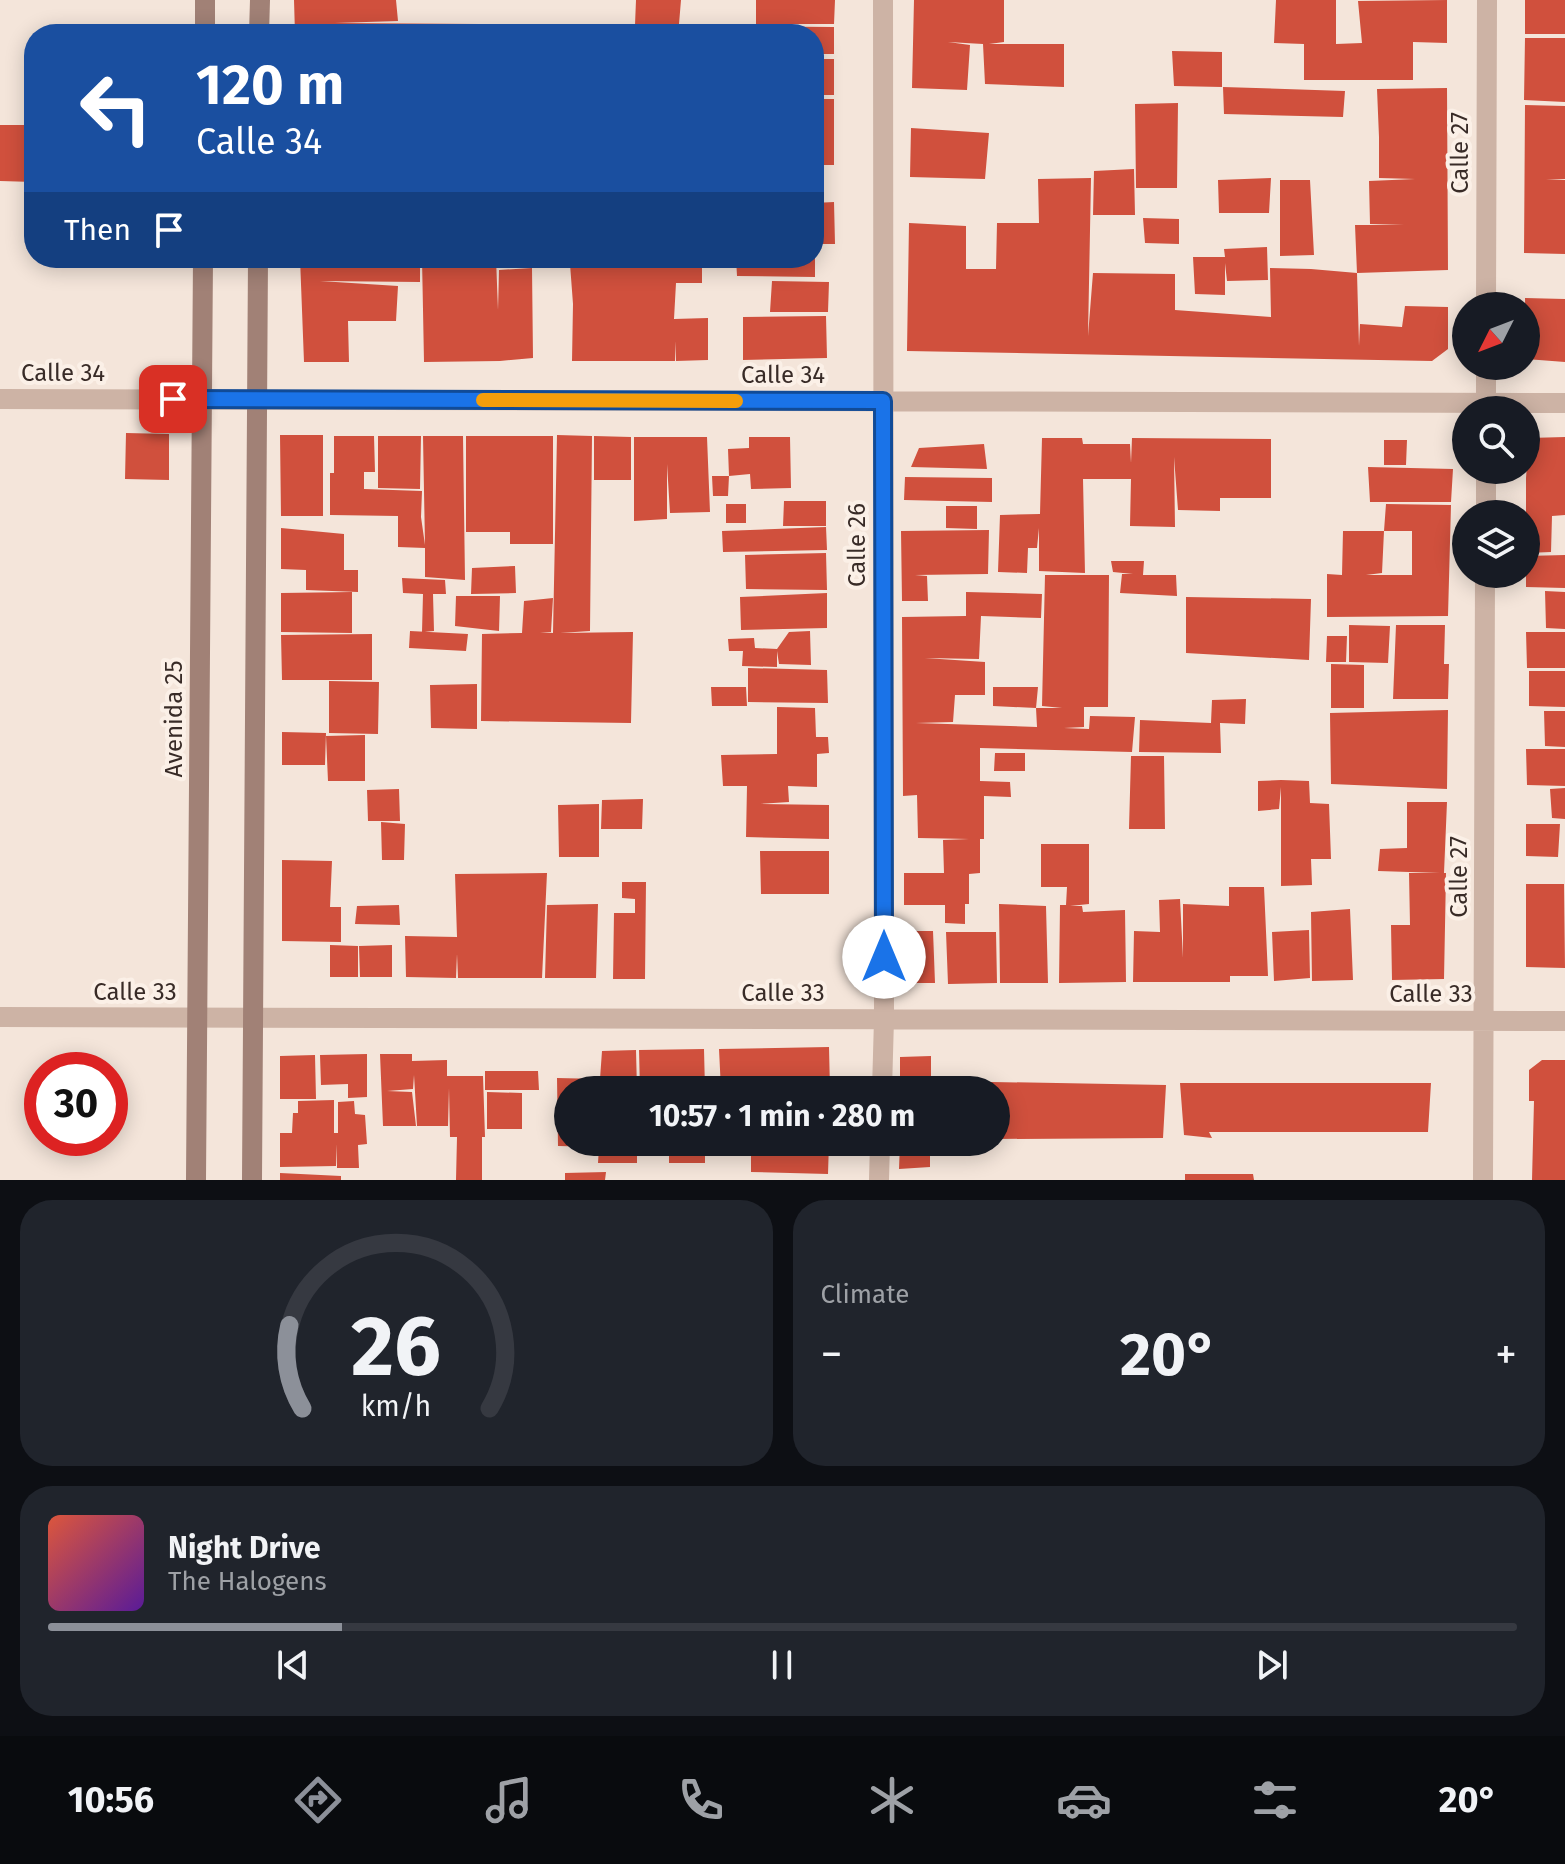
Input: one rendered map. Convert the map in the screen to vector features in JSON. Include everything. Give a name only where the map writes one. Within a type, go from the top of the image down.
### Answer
[{"type":"main road","points":[[205,0],[205,24]]},
{"type":"main road","points":[[259,24],[260,0]]},
{"type":"main road","name":"Avenida 25","points":[[196,1180],[203,268]]},
{"type":"main road","points":[[252,1180],[258,268]]},
{"type":"street","name":"Calle 26","points":[[882,1076],[883,0]]},
{"type":"street","name":"Calle 27","points":[[1486,292],[1487,0]]},
{"type":"street","name":"Calle 34","points":[[0,399],[1452,406]]},
{"type":"street","name":"Calle 34","points":[[1540,404],[1565,403]]},
{"type":"street","name":"Calle 27","points":[[1483,1180],[1485,588]]},
{"type":"street","name":"Calle 33","points":[[0,1017],[1565,1021]]},
{"type":"street","points":[[879,1180],[880,1156]]},
{"type":"building","points":[[294,0],[396,0],[398,21],[335,23],[479,24],[295,24]]},
{"type":"building","points":[[636,0],[681,0],[679,24],[635,24]]},
{"type":"building","points":[[756,0],[835,0],[834,24],[756,24]]},
{"type":"building","points":[[914,0],[1004,0],[1004,42],[989,44],[1064,44],[1064,87],[985,84],[983,44],[948,42],[970,45],[967,90],[912,88]]},
{"type":"building","points":[[1276,0],[1336,0],[1336,44],[1362,43],[1358,1],[1447,0],[1447,43],[1413,42],[1413,80],[1304,80],[1304,44],[1274,43]]},
{"type":"building","points":[[1525,0],[1565,0],[1565,34],[1525,34]]},
{"type":"building","points":[[824,27],[834,27],[834,54],[824,54]]},
{"type":"building","points":[[1525,38],[1565,38],[1565,102],[1524,100]]},
{"type":"building","points":[[1172,51],[1222,52],[1222,87],[1174,86]]},
{"type":"building","points":[[824,59],[834,59],[834,95],[824,95]]},
{"type":"building","points":[[1223,87],[1345,91],[1343,117],[1224,114]]},
{"type":"building","points":[[1447,88],[1448,270],[1357,273],[1355,225],[1404,225],[1370,224],[1369,181],[1415,179],[1379,178],[1377,89]]},
{"type":"building","points":[[824,99],[834,99],[834,165],[824,165]]},
{"type":"building","points":[[1178,103],[1177,188],[1136,188],[1135,104]]},
{"type":"building","points":[[1525,105],[1565,106],[1565,179],[1546,179],[1565,180],[1565,254],[1524,253]]},
{"type":"building","points":[[0,125],[24,125],[24,182],[0,181]]},
{"type":"building","points":[[911,128],[989,133],[985,179],[910,177]]},
{"type":"building","points":[[1134,169],[1135,215],[1093,215],[1094,171]]},
{"type":"building","points":[[1091,178],[1088,336],[1093,273],[1175,274],[1175,310],[1271,317],[1270,268],[1311,269],[1357,273],[1359,346],[1360,324],[1402,327],[1405,306],[1448,307],[1448,349],[1432,361],[907,351],[909,223],[966,226],[966,269],[996,269],[997,223],[1039,223],[1038,179]]},
{"type":"building","points":[[1271,178],[1269,213],[1219,213],[1218,180]]},
{"type":"building","points":[[1280,180],[1310,180],[1314,255],[1280,256]]},
{"type":"building","points":[[824,202],[834,202],[835,244],[824,244]]},
{"type":"building","points":[[1143,218],[1179,219],[1179,244],[1145,243]]},
{"type":"building","points":[[1267,247],[1268,280],[1227,281],[1225,263],[1225,295],[1195,294],[1193,257],[1225,257],[1224,249]]},
{"type":"building","points":[[300,268],[420,268],[420,282],[320,281],[398,286],[396,321],[348,321],[349,362],[304,362]]},
{"type":"building","points":[[422,268],[496,268],[498,310],[499,270],[532,268],[533,358],[424,362]]},
{"type":"building","points":[[570,268],[702,268],[702,283],[676,283],[674,319],[708,318],[708,360],[676,361],[676,341],[675,361],[572,361]]},
{"type":"building","points":[[737,268],[815,268],[815,277],[737,276]]},
{"type":"building","points":[[772,281],[829,282],[828,312],[770,312]]},
{"type":"building","points":[[1540,298],[1565,299],[1565,362],[1540,360]]},
{"type":"building","points":[[826,316],[827,358],[743,360],[743,317]]},
{"type":"building","points":[[126,433],[169,434],[169,480],[125,479]]},
{"type":"building","points":[[280,435],[323,435],[323,516],[281,516]]},
{"type":"building","points":[[557,435],[592,436],[590,631],[560,633],[633,632],[631,723],[481,721],[482,634],[522,633],[524,601],[553,598],[551,632],[540,632],[553,633]]},
{"type":"building","points":[[334,436],[374,436],[375,472],[364,472],[364,489],[422,491],[421,517],[425,545],[423,436],[463,436],[465,580],[425,577],[425,548],[398,547],[398,516],[330,515]]},
{"type":"building","points":[[378,436],[421,436],[420,489],[378,488]]},
{"type":"building","points":[[466,436],[553,436],[553,544],[510,544],[510,532],[466,532]]},
{"type":"building","points":[[594,436],[631,437],[631,480],[594,480]]},
{"type":"building","points":[[634,437],[707,437],[710,512],[670,513],[667,464],[667,519],[634,521]]},
{"type":"building","points":[[749,437],[790,437],[791,488],[751,489],[750,474],[729,476],[728,449],[749,448]]},
{"type":"building","points":[[1565,437],[1565,515],[1552,516],[1551,552],[1540,552],[1540,500],[1526,500],[1526,484],[1540,484],[1540,438]]},
{"type":"building","points":[[1042,438],[1082,438],[1083,444],[1130,444],[1131,463],[1132,438],[1271,439],[1271,498],[1220,498],[1220,511],[1178,510],[1174,457],[1175,527],[1130,526],[1131,479],[1083,479],[1085,573],[1039,571],[1039,528],[1037,548],[1028,548],[1027,573],[998,572],[1000,515],[1040,514]]},
{"type":"building","points":[[1384,440],[1407,440],[1406,465],[1384,465]]},
{"type":"building","points":[[984,444],[987,469],[911,467],[919,448]]},
{"type":"building","points":[[1368,467],[1452,469],[1451,502],[1370,502]]},
{"type":"building","points":[[712,476],[729,476],[728,496],[713,496]]},
{"type":"building","points":[[905,477],[992,478],[992,502],[904,500]]},
{"type":"building","points":[[784,501],[826,501],[826,526],[783,526]]},
{"type":"building","points":[[726,504],[746,504],[746,523],[726,523]]},
{"type":"building","points":[[1386,504],[1451,505],[1448,616],[1327,617],[1327,574],[1342,575],[1343,531],[1384,531]],"holes":[[[1384,531],[1412,531],[1412,575],[1366,575],[1382,573]]]},
{"type":"building","points":[[946,506],[977,506],[977,529],[946,528]]},
{"type":"building","points":[[826,527],[827,550],[723,552],[722,531]]},
{"type":"building","points":[[281,528],[344,534],[344,570],[358,570],[358,592],[306,590],[306,570],[281,569]]},
{"type":"building","points":[[989,530],[988,574],[915,575],[927,576],[928,601],[902,601],[901,531]]},
{"type":"building","points":[[826,553],[827,590],[746,589],[745,555]]},
{"type":"building","points":[[1565,555],[1565,588],[1540,587],[1540,556]]},
{"type":"building","points":[[1111,561],[1144,561],[1143,575],[1176,575],[1177,596],[1120,593],[1122,574],[1133,574],[1113,572]]},
{"type":"building","points":[[515,566],[516,593],[471,594],[472,568]]},
{"type":"building","points":[[1045,575],[1109,575],[1108,707],[1084,707],[1084,727],[1064,728],[1089,729],[1090,716],[1135,717],[1132,752],[980,748],[980,781],[1010,782],[1011,797],[984,796],[980,873],[969,874],[965,924],[945,923],[945,905],[904,905],[904,873],[944,873],[943,840],[969,839],[918,838],[917,795],[903,796],[902,617],[966,616],[966,592],[1042,594],[1041,618],[981,616],[979,659],[925,658],[985,662],[985,695],[955,695],[953,722],[916,723],[1037,727],[1036,708],[1062,708],[1042,706]]},
{"type":"building","points":[[402,578],[445,580],[446,594],[433,594],[434,631],[422,632],[423,594],[403,593]]},
{"type":"building","points":[[1545,591],[1565,592],[1565,629],[1546,628]]},
{"type":"building","points":[[352,592],[352,633],[281,632],[281,593]]},
{"type":"building","points":[[827,593],[827,628],[741,630],[740,597]]},
{"type":"building","points":[[456,596],[500,596],[499,631],[455,626]]},
{"type":"building","points":[[1186,597],[1311,599],[1309,660],[1186,653]]},
{"type":"building","points":[[1349,625],[1390,626],[1388,663],[1349,662]]},
{"type":"building","points":[[1396,625],[1445,625],[1444,664],[1449,664],[1448,699],[1393,699]]},
{"type":"building","points":[[410,631],[468,634],[466,651],[409,648]]},
{"type":"building","points":[[810,631],[811,665],[779,664],[777,651],[777,667],[742,666],[743,651],[729,651],[728,639],[754,638],[755,648],[777,649],[789,632]]},
{"type":"building","points":[[1526,632],[1565,632],[1565,668],[1527,668]]},
{"type":"building","points":[[372,634],[372,680],[282,680],[281,635]]},
{"type":"building","points":[[1327,636],[1347,636],[1346,662],[1326,662]]},
{"type":"building","points":[[1331,664],[1364,665],[1364,708],[1331,708]]},
{"type":"building","points":[[748,668],[827,670],[828,703],[748,702]]},
{"type":"building","points":[[1529,671],[1565,671],[1565,707],[1529,706]]},
{"type":"building","points":[[329,681],[379,682],[378,734],[329,733]]},
{"type":"building","points":[[477,684],[477,729],[431,728],[430,685]]},
{"type":"building","points":[[711,687],[746,687],[747,706],[712,706]]},
{"type":"building","points":[[993,687],[1038,687],[1036,708],[993,706]]},
{"type":"building","points":[[1246,699],[1245,724],[1220,723],[1221,753],[1139,752],[1140,720],[1211,723],[1212,700]]},
{"type":"building","points":[[777,707],[815,708],[816,737],[828,737],[829,753],[817,754],[817,787],[788,786],[789,802],[760,804],[829,805],[829,839],[746,837],[747,786],[723,786],[721,755],[777,754]]},
{"type":"building","points":[[1448,710],[1447,789],[1331,784],[1330,713]]},
{"type":"building","points":[[1544,711],[1565,711],[1565,747],[1545,746]]},
{"type":"building","points":[[282,732],[326,733],[325,765],[282,765]]},
{"type":"building","points":[[365,735],[365,781],[328,781],[326,736]]},
{"type":"building","points":[[1526,749],[1565,749],[1565,786],[1527,785]]},
{"type":"building","points":[[995,753],[1025,753],[1025,771],[994,771]]},
{"type":"building","points":[[1131,756],[1164,756],[1165,829],[1129,829]]},
{"type":"building","points":[[1258,781],[1309,781],[1310,803],[1329,804],[1331,859],[1311,859],[1312,885],[1281,886],[1281,787],[1279,809],[1258,811]]},
{"type":"building","points":[[1565,788],[1565,819],[1552,818],[1550,789]]},
{"type":"building","points":[[399,789],[400,821],[368,821],[367,790]]},
{"type":"building","points":[[643,799],[642,829],[601,829],[602,800]]},
{"type":"building","points":[[1407,802],[1447,802],[1444,979],[1392,980],[1391,925],[1410,925],[1409,873],[1440,873],[1378,871],[1380,849],[1407,848]]},
{"type":"building","points":[[599,804],[599,857],[559,857],[558,805]]},
{"type":"building","points":[[381,822],[405,824],[404,860],[382,860]]},
{"type":"building","points":[[1526,824],[1560,824],[1558,857],[1526,856]]},
{"type":"building","points":[[1041,844],[1089,844],[1089,904],[1070,906],[1082,906],[1083,912],[1125,910],[1126,982],[1059,983],[1060,905],[1066,905],[1067,887],[1041,887]]},
{"type":"building","points":[[760,851],[829,851],[829,894],[761,894]]},
{"type":"building","points":[[282,860],[332,861],[330,907],[341,907],[341,942],[282,941]]},
{"type":"building","points":[[547,873],[542,978],[458,978],[457,954],[456,978],[406,977],[405,936],[457,937],[455,874]]},
{"type":"building","points":[[622,882],[646,882],[645,979],[613,979],[614,913],[635,913],[635,899],[622,898]]},
{"type":"building","points":[[1526,884],[1564,884],[1565,968],[1526,967]]},
{"type":"building","points":[[1229,887],[1264,887],[1268,976],[1230,976],[1230,982],[1133,982],[1134,931],[1160,932],[1159,900],[1180,899],[1183,958],[1183,904],[1229,906]]},
{"type":"building","points":[[598,904],[596,978],[545,978],[547,905]]},
{"type":"building","points":[[999,904],[1046,906],[1048,983],[1000,983]]},
{"type":"building","points":[[399,905],[400,925],[355,924],[357,906]]},
{"type":"building","points":[[1350,909],[1353,980],[1312,981],[1311,912]]},
{"type":"building","points":[[1309,930],[1310,978],[1274,981],[1272,932]]},
{"type":"building","points":[[904,931],[933,931],[935,983],[905,983]]},
{"type":"building","points":[[946,932],[996,932],[997,983],[948,984]]},
{"type":"building","points":[[330,945],[358,946],[358,977],[330,977]]},
{"type":"building","points":[[392,945],[392,977],[360,977],[359,946]]},
{"type":"building","points":[[829,1047],[830,1076],[720,1076],[719,1049]]},
{"type":"building","points":[[704,1049],[705,1076],[640,1076],[639,1050]]},
{"type":"building","points":[[636,1050],[637,1076],[600,1076],[602,1051]]},
{"type":"building","points":[[367,1054],[367,1097],[348,1098],[348,1084],[321,1085],[320,1055]]},
{"type":"building","points":[[380,1054],[412,1054],[412,1061],[447,1060],[447,1076],[483,1076],[485,1137],[482,1137],[482,1180],[456,1180],[457,1137],[450,1137],[449,1088],[448,1126],[417,1126],[414,1075],[413,1089],[387,1091],[412,1092],[416,1126],[383,1126]]},
{"type":"building","points":[[315,1055],[316,1099],[280,1099],[280,1056]]},
{"type":"building","points":[[931,1056],[931,1076],[900,1076],[900,1057]]},
{"type":"building","points":[[1542,1060],[1565,1060],[1565,1180],[1532,1180],[1534,1101],[1529,1101],[1529,1070]]},
{"type":"building","points":[[485,1071],[538,1071],[539,1090],[485,1090]]},
{"type":"building","points":[[1010,1082],[1166,1085],[1163,1138],[1010,1139]]},
{"type":"building","points":[[1180,1083],[1431,1083],[1428,1132],[1209,1132],[1212,1138],[1184,1135]]},
{"type":"building","points":[[487,1092],[522,1093],[522,1129],[487,1129]]},
{"type":"building","points":[[334,1100],[334,1133],[338,1133],[338,1102],[354,1101],[355,1114],[365,1115],[367,1144],[358,1145],[359,1168],[337,1168],[337,1144],[336,1166],[280,1167],[280,1133],[292,1133],[293,1113],[298,1113],[298,1101]]},
{"type":"building","points":[[598,1156],[637,1156],[637,1163],[598,1163]]},
{"type":"building","points":[[669,1156],[705,1156],[705,1163],[669,1163]]},
{"type":"building","points":[[751,1156],[829,1156],[828,1174],[751,1172]]},
{"type":"building","points":[[899,1156],[930,1156],[930,1167],[899,1169]]},
{"type":"building","points":[[606,1172],[605,1180],[565,1180],[565,1173]]},
{"type":"building","points":[[280,1173],[341,1176],[341,1180],[280,1180]]},
{"type":"building","points":[[1185,1174],[1253,1174],[1254,1180],[1185,1180]]},
{"type":"slow traffic","points":[[483,400],[736,401]]},
{"type":"route","points":[[173,399],[883,401],[884,957]]}]
